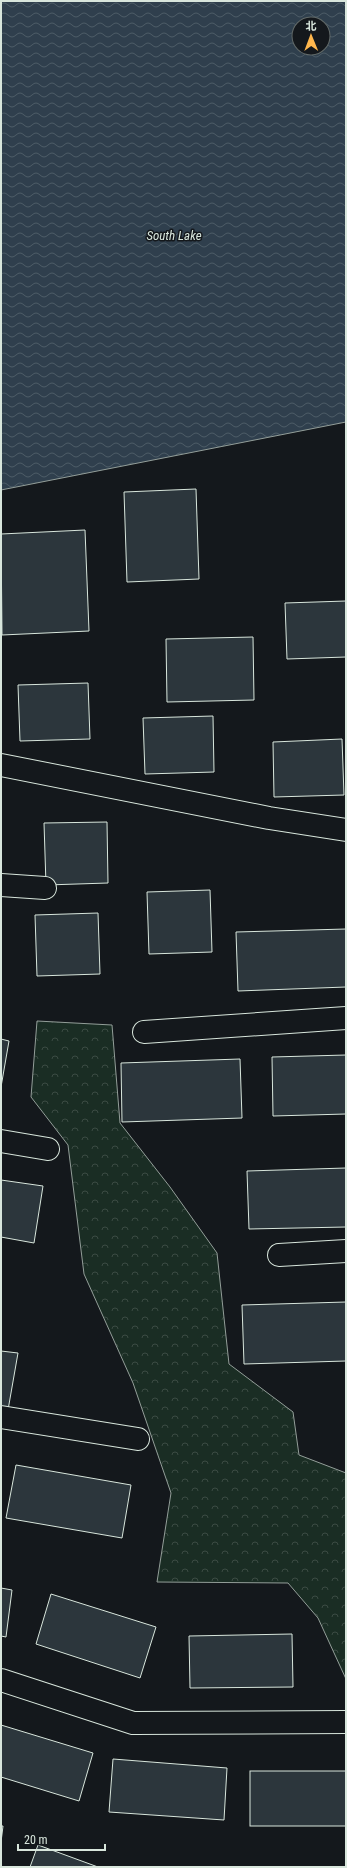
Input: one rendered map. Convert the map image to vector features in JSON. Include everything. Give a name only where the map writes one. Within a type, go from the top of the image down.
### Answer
[{"type":"street","points":[[1,765],[269,818],[346,830]]},
{"type":"street","points":[[1,885],[45,888]]},
{"type":"street","points":[[144,1032],[346,1018]]},
{"type":"street","points":[[1,1141],[48,1149]]},
{"type":"street","points":[[279,1255],[346,1251]]},
{"type":"street","points":[[1,1417],[138,1439]]},
{"type":"street","points":[[1,1680],[133,1723],[346,1722]]},
{"type":"green space","points":[[37,1021],[112,1025],[120,1123],[170,1187],[217,1253],[229,1364],[293,1412],[299,1455],[346,1473],[346,1679],[318,1618],[288,1583],[157,1582],[171,1493],[133,1383],[84,1274],[68,1145],[31,1097]]},
{"type":"water","name":"South Lake","points":[[1,1],[346,1],[346,422],[1,490]]},
{"type":"building","points":[[196,489],[199,579],[127,582],[124,492]]},
{"type":"building","points":[[85,530],[89,631],[2,635],[1,534]]},
{"type":"building","points":[[346,601],[346,657],[287,659],[285,603]]},
{"type":"building","points":[[253,637],[254,700],[167,702],[166,639]]},
{"type":"building","points":[[88,683],[90,739],[20,741],[18,685]]},
{"type":"building","points":[[213,716],[214,772],[145,774],[143,718]]},
{"type":"building","points":[[342,739],[344,795],[274,797],[273,742]]},
{"type":"building","points":[[107,822],[108,883],[46,885],[44,823]]},
{"type":"building","points":[[210,890],[212,952],[149,954],[147,892]]},
{"type":"building","points":[[98,913],[100,974],[37,976],[35,915]]},
{"type":"building","points":[[346,929],[346,987],[238,991],[236,932]]},
{"type":"building","points":[[1,1039],[9,1041],[1,1087]]},
{"type":"building","points":[[346,1055],[346,1114],[273,1116],[272,1057]]},
{"type":"building","points":[[240,1059],[242,1118],[122,1122],[121,1063]]},
{"type":"building","points":[[346,1168],[346,1227],[249,1229],[247,1171]]},
{"type":"building","points":[[1,1180],[43,1186],[34,1243],[1,1237]]},
{"type":"building","points":[[346,1302],[346,1361],[244,1364],[242,1305]]},
{"type":"building","points":[[1,1351],[18,1353],[8,1410],[1,1409]]},
{"type":"building","points":[[16,1465],[131,1485],[122,1538],[6,1518]]},
{"type":"building","points":[[1,1588],[12,1590],[6,1637],[1,1636]]},
{"type":"building","points":[[51,1594],[156,1627],[140,1678],[36,1644]]},
{"type":"building","points":[[292,1634],[293,1687],[190,1688],[189,1636]]},
{"type":"building","points":[[1,1725],[93,1753],[79,1801],[1,1777]]},
{"type":"building","points":[[113,1759],[227,1768],[224,1820],[109,1812]]},
{"type":"building","points":[[250,1771],[346,1771],[346,1826],[250,1826]]},
{"type":"building","points":[[1,1826],[3,1826],[1,1842]]},
{"type":"building","points":[[38,1845],[98,1867],[30,1867]]}]
